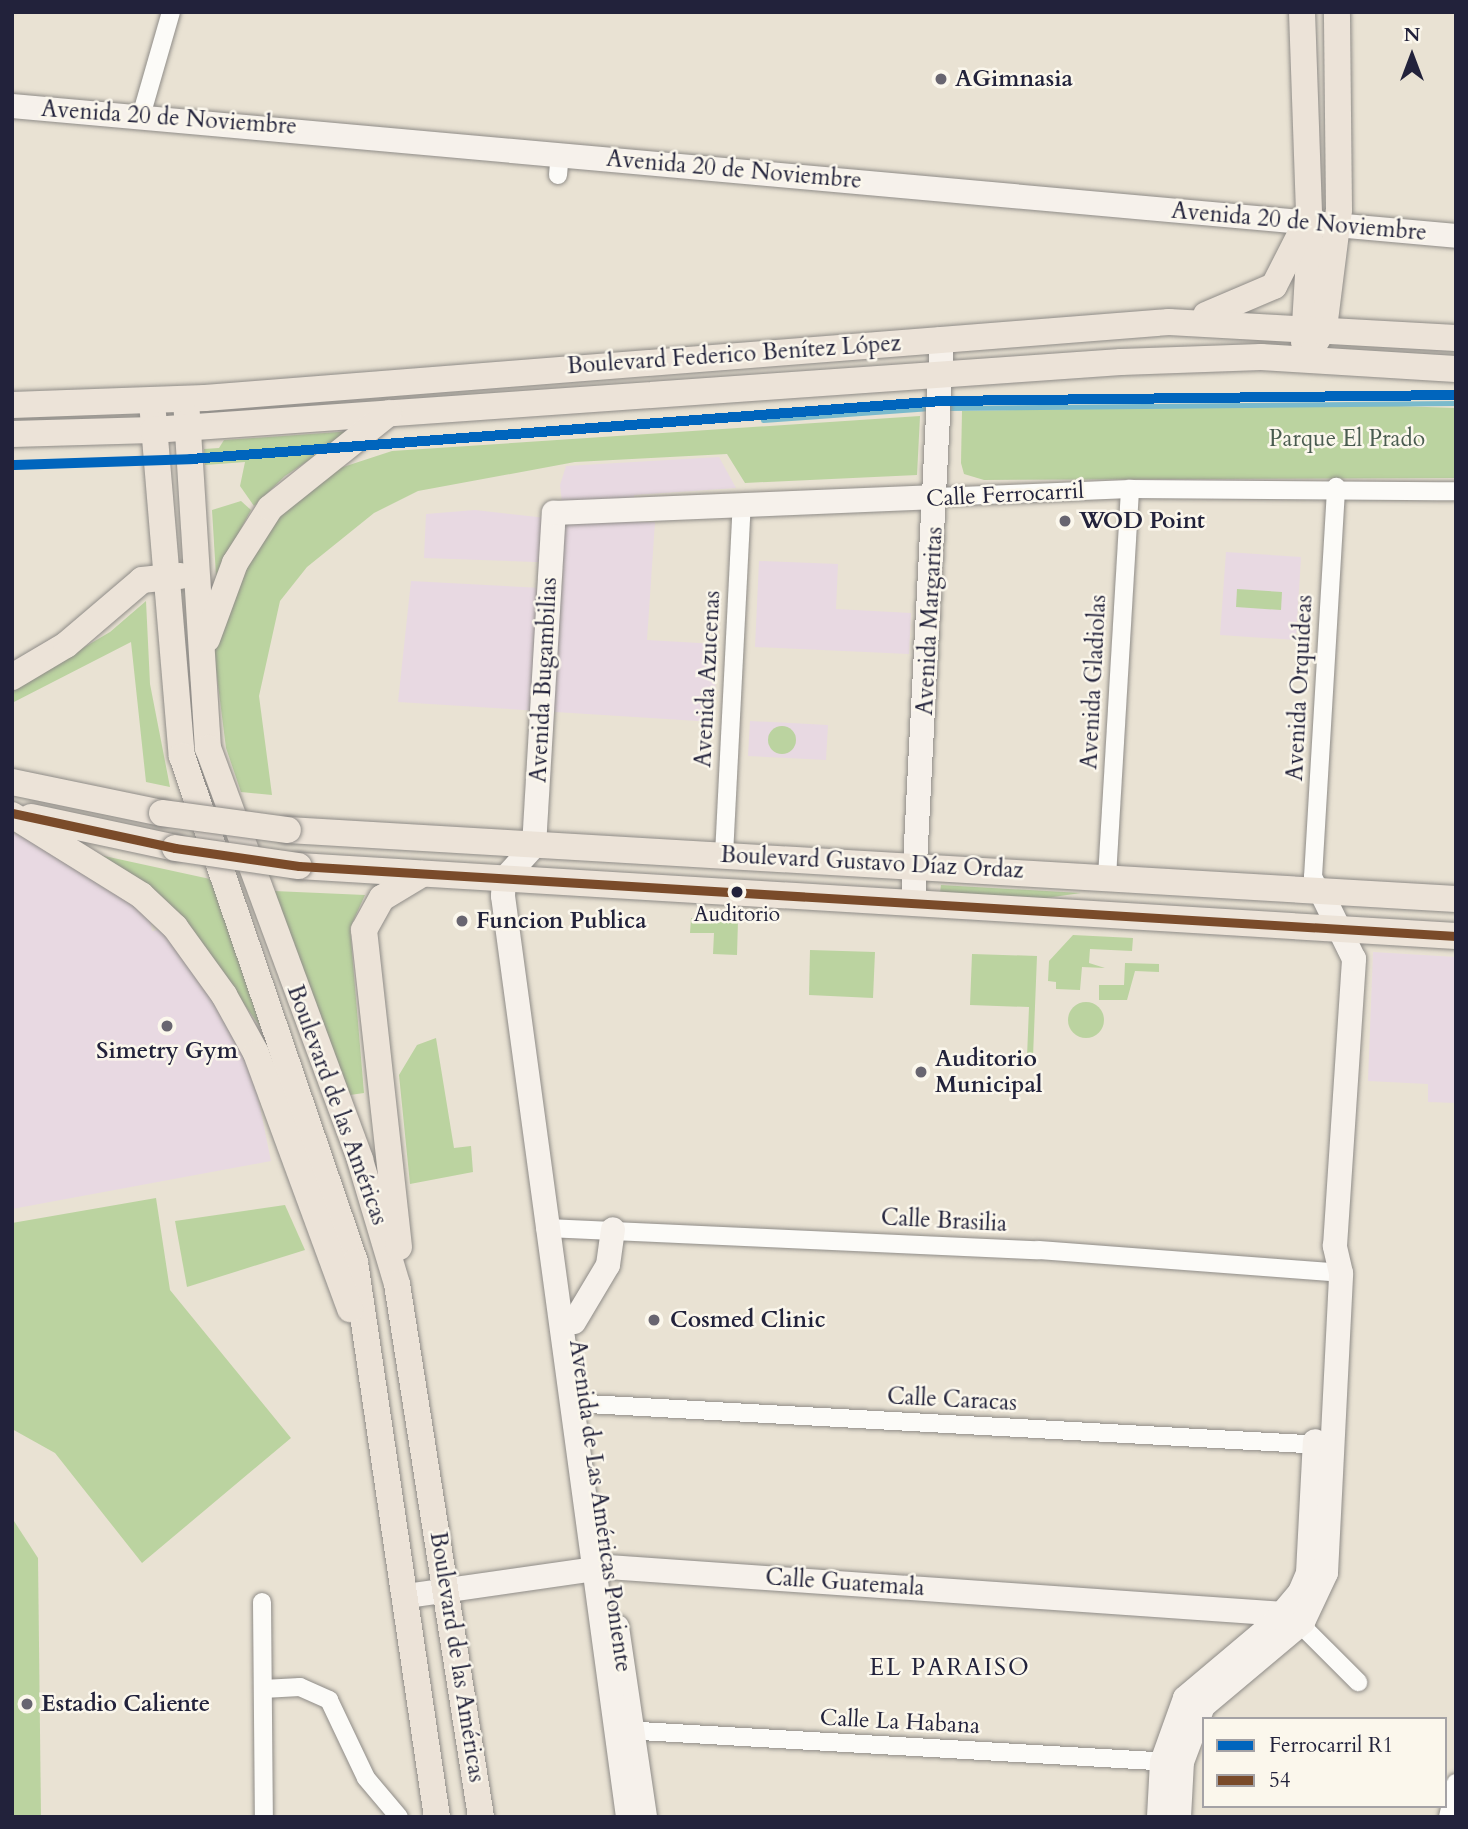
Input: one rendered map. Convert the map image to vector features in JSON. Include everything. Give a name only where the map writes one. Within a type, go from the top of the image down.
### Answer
[{"type":"main road","points":[[1302,12],[1305,223],[1311,334],[1333,362]]},
{"type":"main road","points":[[1311,334],[1338,226],[1337,12]]},
{"type":"main road","points":[[1168,322],[1237,307],[1273,286],[1305,223]]},
{"type":"main road","name":"Boulevard Federico Benítez López","points":[[12,405],[186,400],[1168,322],[1311,334],[1456,338]]},
{"type":"main road","points":[[1261,357],[1311,334]]},
{"type":"main road","name":"Boulevard Federico Benítez López","points":[[12,434],[153,430],[942,371],[1261,357],[1456,369]]},
{"type":"main road","name":"Boulevard de las Américas","points":[[186,400],[201,661],[212,761],[344,1121],[407,1328],[481,1817]]},
{"type":"main road","name":"Boulevard de las Américas","points":[[152,402],[182,756],[311,1125],[355,1262],[379,1396],[437,1817]]},
{"type":"main road","points":[[201,661],[225,585],[259,522],[284,494],[389,413]]},
{"type":"main road","points":[[12,677],[66,645],[142,580],[165,574],[185,578],[199,594]]},
{"type":"main road","name":"Boulevard Gustavo Díaz Ordaz","points":[[12,782],[162,813],[288,830],[1456,899]]},
{"type":"main road","points":[[12,814],[120,880],[175,927],[245,1027],[379,1396]]},
{"type":"main road","name":"Boulevard Gustavo Díaz Ordaz","points":[[12,814],[175,848],[299,866],[1456,936]]},
{"type":"main road","points":[[407,1328],[364,930],[382,898],[422,874]]},
{"type":"main road","points":[[284,1129],[344,1121],[382,1102]]},
{"type":"street","points":[[141,116],[171,12]]},
{"type":"street","name":"Avenida 20 de Noviembre","points":[[12,106],[141,116],[559,164],[1456,236]]},
{"type":"street","name":"Avenida Margaritas","points":[[913,903],[937,497],[942,339]]},
{"type":"street","name":"Calle Ferrocarril","points":[[554,513],[1130,489],[1336,487],[1456,491]]},
{"type":"street","name":"Avenida Orquídeas","points":[[1320,890],[1313,877],[1336,487]]},
{"type":"street","name":"Avenida Gladiolas","points":[[1107,877],[1130,489]]},
{"type":"street","name":"Avenida Azucenas","points":[[724,855],[742,505]]},
{"type":"street","name":"Avenida Bugambilias","points":[[534,846],[554,513]]},
{"type":"street","points":[[504,879],[534,846]]},
{"type":"street","name":"Avenida de Las Américas Poniente","points":[[504,879],[547,1197],[574,1322],[577,1404]]},
{"type":"street","points":[[1159,1817],[1185,1698],[1294,1618],[1308,1573],[1323,1445],[1354,959],[1320,890]]},
{"type":"street","name":"Avenida de Las Américas Poniente","points":[[553,1227],[623,1730],[628,1817]]},
{"type":"street","name":"Calle Brasilia","points":[[553,1227],[1333,1272]]},
{"type":"street","points":[[574,1322],[608,1265],[613,1229]]},
{"type":"street","name":"Calle Caracas","points":[[577,1404],[1323,1445]]},
{"type":"street","name":"Calle Guatemala","points":[[407,1596],[600,1568],[1294,1618]]},
{"type":"street","points":[[262,1602],[264,1817]]},
{"type":"street","points":[[1294,1618],[1358,1682]]},
{"type":"street","points":[[263,1689],[300,1687],[329,1700],[366,1778],[399,1817]]},
{"type":"street","name":"Avenida de Las Américas Poniente","points":[[623,1730],[645,1817]]},
{"type":"street","name":"Calle La Habana","points":[[623,1730],[1172,1762]]},
{"type":"street","points":[[1172,1762],[1179,1817]]},
{"type":"street","points":[[1448,1817],[1456,1783]]},
{"type":"shaded area","points":[[719,457],[736,488],[634,495],[639,522],[655,522],[647,640],[717,644],[714,722],[398,702],[411,581],[562,589],[563,563],[424,558],[426,514],[475,510],[564,520],[560,485],[566,466]]},
{"type":"shaded area","points":[[1226,552],[1301,557],[1296,640],[1220,635]]},
{"type":"shaded area","points":[[759,561],[838,564],[836,609],[911,613],[909,654],[755,647]]},
{"type":"shaded area","points":[[750,721],[828,725],[826,760],[748,756]]},
{"type":"shaded area","points":[[12,833],[72,853],[148,908],[152,931],[165,929],[232,1014],[239,1050],[248,1048],[271,1161],[12,1209]]},
{"type":"shaded area","points":[[1373,952],[1456,957],[1456,1103],[1428,1102],[1428,1084],[1368,1081]]},
{"type":"green space","name":"Parque El Prado","points":[[1339,404],[1456,408],[1456,478],[984,480],[964,474],[961,463],[962,411]]},
{"type":"green space","points":[[920,416],[917,475],[745,483],[727,454],[575,462],[418,491],[374,513],[307,567],[280,601],[259,696],[272,795],[241,792],[226,748],[214,653],[227,601],[272,522],[340,468],[392,451]]},
{"type":"green space","points":[[353,431],[285,476],[254,506],[240,486],[245,462],[205,465],[204,449],[219,448],[224,440]]},
{"type":"green space","points":[[241,501],[251,510],[216,575],[212,510]]},
{"type":"green space","points":[[1237,589],[1282,592],[1281,610],[1236,607]]},
{"type":"green space","points":[[146,601],[150,684],[170,787],[146,782],[131,642],[12,703],[12,690],[110,632]]},
{"type":"green space","points":[[782,726],[792,730],[796,740],[792,750],[782,754],[772,750],[768,740],[772,730]]},
{"type":"green space","points":[[95,854],[210,879],[272,1043],[185,922]]},
{"type":"green space","points":[[941,885],[1081,893],[1039,899],[940,893]]},
{"type":"green space","points":[[274,891],[365,895],[350,928],[364,1093],[350,1095]]},
{"type":"green space","points":[[691,918],[738,920],[737,955],[713,954],[714,933],[690,933]]},
{"type":"green space","points":[[1073,935],[1133,938],[1132,951],[1090,949],[1089,963],[1105,968],[1082,967],[1080,990],[1056,989],[1056,982],[1048,981],[1049,961]]},
{"type":"green space","points":[[810,950],[875,952],[873,998],[809,995]]},
{"type":"green space","points":[[972,954],[1037,956],[1033,1057],[1027,1057],[1029,1007],[970,1005]]},
{"type":"green space","points":[[1125,963],[1159,964],[1159,972],[1135,971],[1127,1000],[1099,1000],[1099,985],[1124,985]]},
{"type":"green space","points":[[1086,1002],[1098,1008],[1104,1020],[1098,1032],[1086,1038],[1074,1032],[1068,1020],[1074,1008]]},
{"type":"green space","points":[[436,1038],[454,1148],[471,1146],[473,1172],[410,1184],[399,1075],[417,1045]]},
{"type":"green space","points":[[156,1198],[170,1290],[291,1438],[142,1563],[55,1453],[12,1429],[12,1223]]},
{"type":"green space","points":[[285,1205],[305,1250],[187,1287],[175,1221]]},
{"type":"green space","name":"Estadio Caliente","points":[[12,1518],[38,1558],[41,1817],[12,1817]]},
{"type":"waterway","points":[[944,408],[1456,403]]},
{"type":"waterway","points":[[763,420],[931,408]]},
{"type":"rail line","name":"R1","points":[[12,465],[191,459],[941,401],[1456,395]]},
{"type":"transit line","name":"54","points":[[12,813],[175,848],[299,866],[1456,936]]},
{"type":"place","name":"AGimnasia","points":[[941,79]]},
{"type":"place","name":"WOD Point","points":[[1065,521]]},
{"type":"place","name":"Auditorio","points":[[737,892]]},
{"type":"place","name":"Funcion Publica","points":[[462,921]]},
{"type":"place","name":"Simetry Gym","points":[[167,1026]]},
{"type":"place","name":"Auditorio Municipal","points":[[921,1072]]},
{"type":"place","name":"Cosmed Clinic","points":[[654,1320]]},
{"type":"place","name":"Estadio Caliente","points":[[27,1704]]},
{"type":"district","name":"EL PARAISO","points":[[950,1668]]}]
